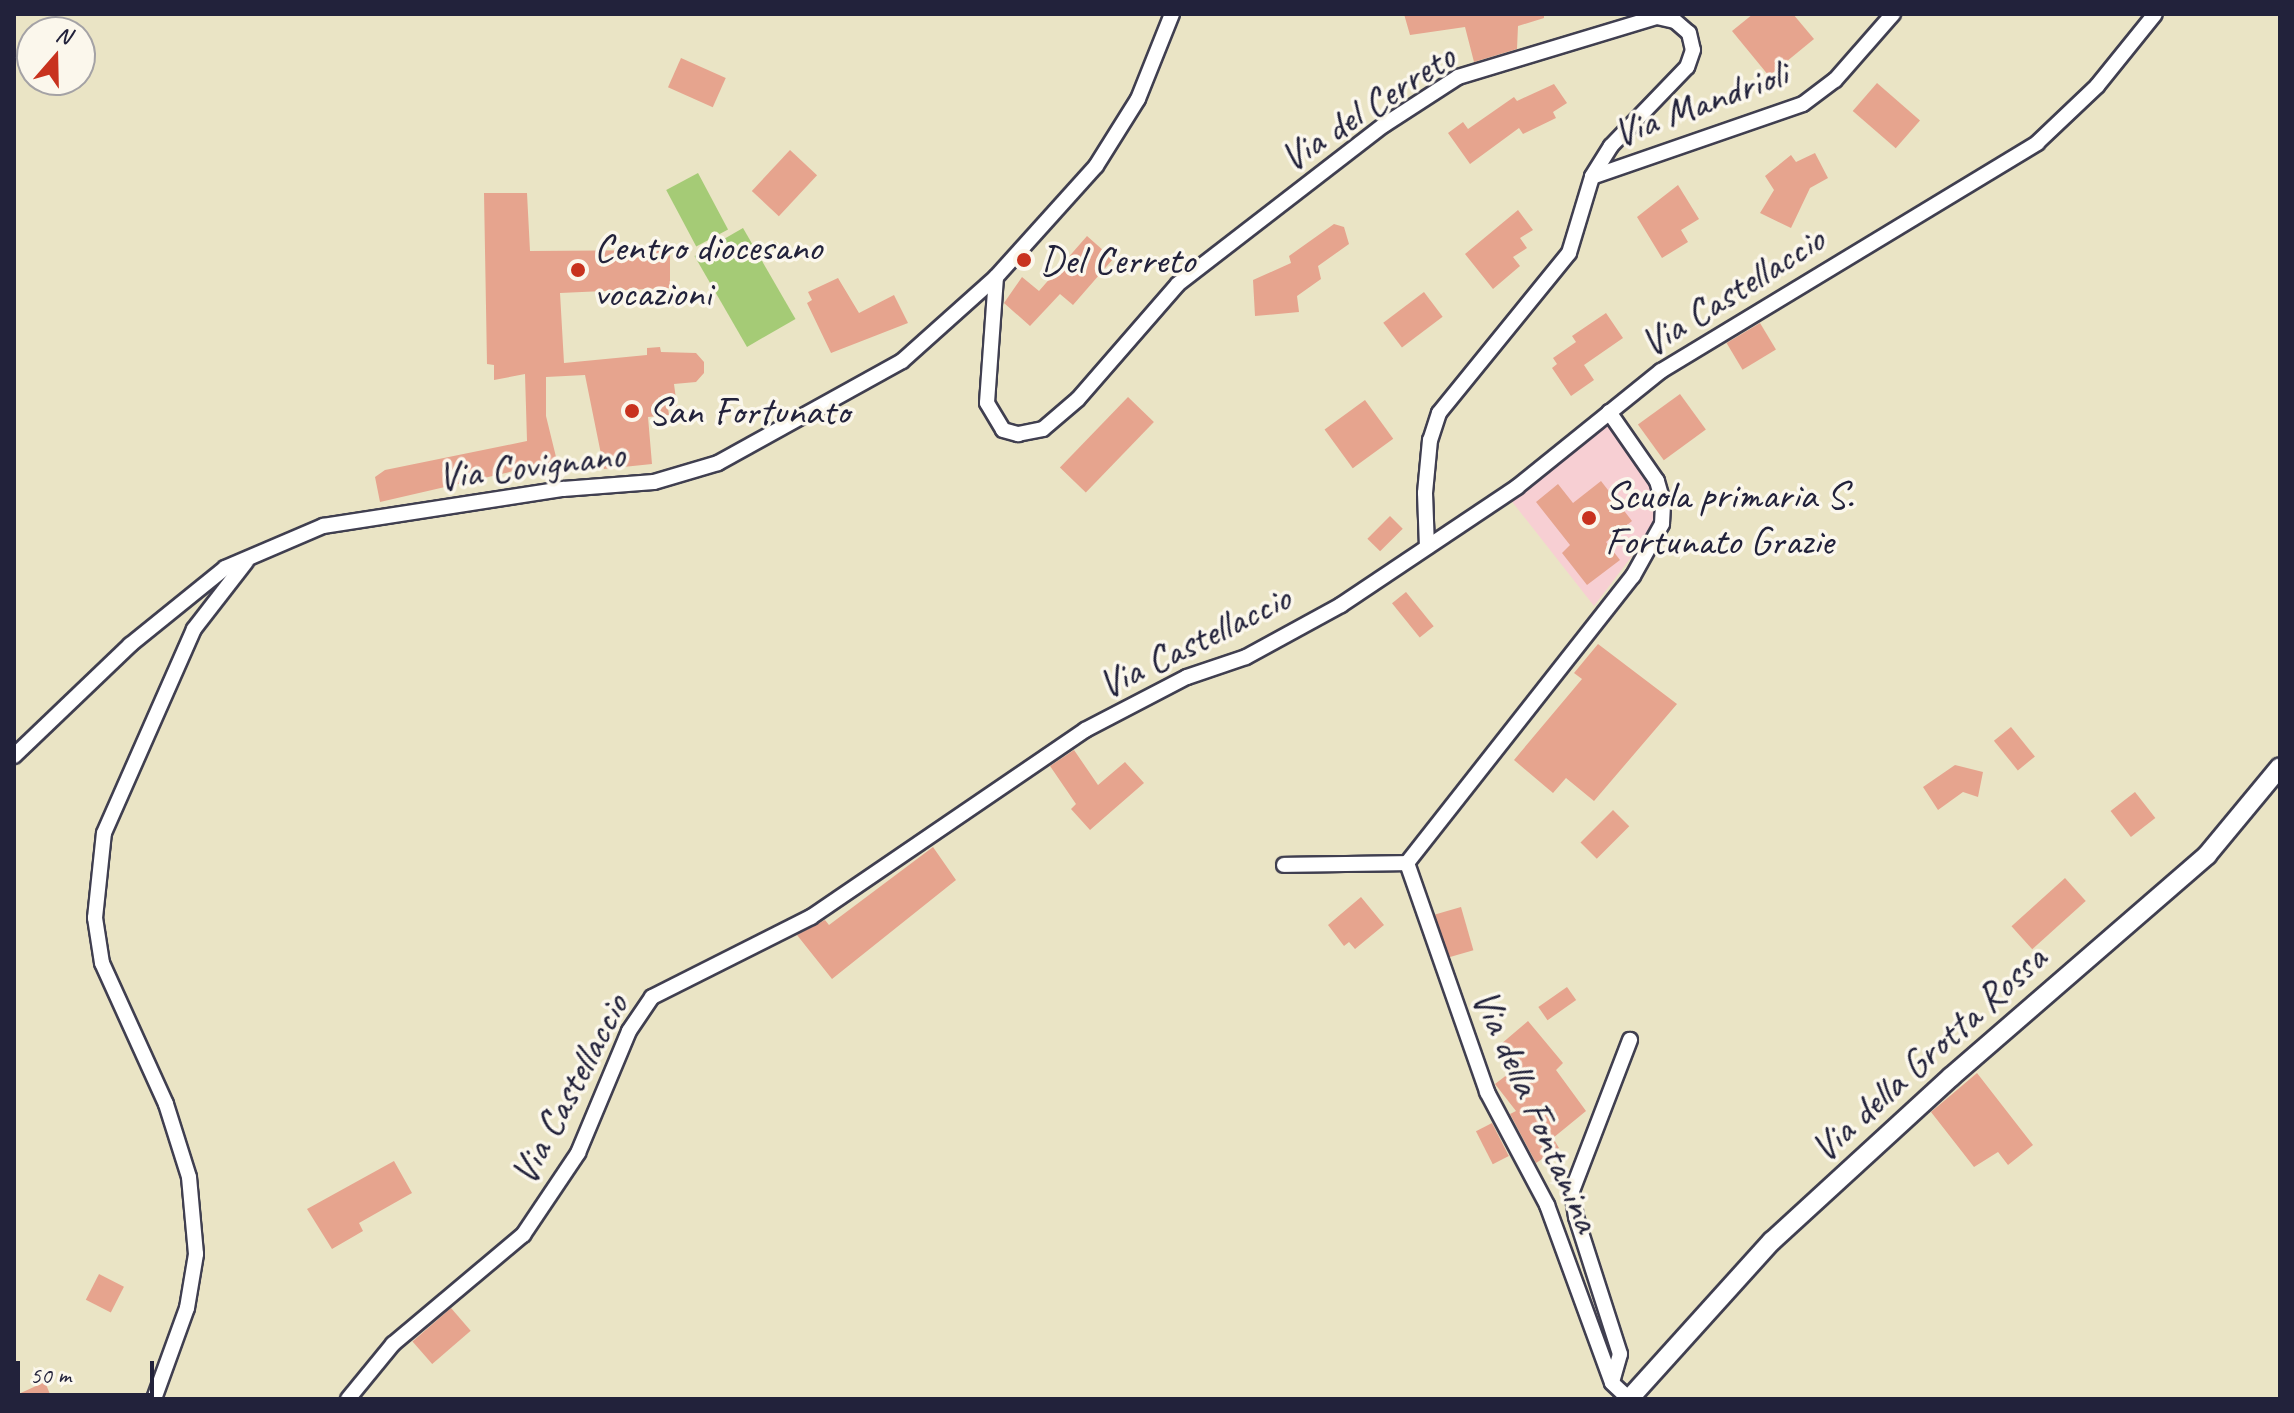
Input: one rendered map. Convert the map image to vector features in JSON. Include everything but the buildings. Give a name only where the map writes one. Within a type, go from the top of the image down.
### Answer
[{"type":"street","name":"Via Covignano","points":[[14,756],[130,645],[225,568],[323,526],[563,489],[654,482],[718,463],[902,361],[996,277],[1096,166],[1138,99],[1172,14]]},
{"type":"street","name":"Via Mandrioli","points":[[1592,177],[1803,104],[1835,80],[1893,14]]},
{"type":"street","name":"Via Castellaccio","points":[[348,1399],[393,1344],[523,1235],[578,1153],[629,1031],[652,997],[811,917],[1085,730],[1187,677],[1246,657],[1341,605],[1517,487],[1609,412],[1727,329],[2037,143],[2097,86],[2155,14]]},
{"type":"street","name":"Via del Cerreto","points":[[996,277],[987,403],[1003,430],[1018,434],[1043,429],[1078,399],[1178,284],[1384,125],[1458,77],[1657,17],[1675,21],[1689,33],[1693,50],[1687,67],[1611,146],[1592,177],[1564,262],[1439,413],[1430,440],[1425,493],[1427,547]]},
{"type":"street","points":[[1284,865],[1407,863],[1633,576],[1662,524],[1657,481],[1609,412]]},
{"type":"street","points":[[154,1399],[187,1308],[195,1239],[189,1177],[166,1104],[102,963],[95,918],[104,833],[194,629],[250,558]]},
{"type":"street","name":"Via della Grotta Rossa","points":[[1629,1399],[1772,1241],[1951,1077],[2207,855],[2280,767]]},
{"type":"street","name":"Via della Fontanina","points":[[1407,863],[1487,1092],[1547,1205],[1612,1383],[1629,1399]]},
{"type":"street","name":"Via della Fontanina","points":[[1612,1383],[1620,1354],[1576,1217],[1572,1191],[1630,1040]]},
{"type":"shaded area","name":"Scuola primaria S. Fortunato Grazie","points":[[1610,423],[1650,479],[1657,504],[1651,531],[1594,606],[1510,499]]},
{"type":"green space","points":[[698,173],[728,230],[696,246],[666,190]]},
{"type":"green space","points":[[743,228],[796,319],[747,347],[695,256]]},
{"type":"place","name":"Del Cerreto","points":[[1024,260]]},
{"type":"place","name":"Centro diocesano vocazioni","points":[[578,270]]},
{"type":"place","name":"San Fortunato","points":[[632,411]]},
{"type":"place","name":"Scuola primaria S. Fortunato Grazie","points":[[1589,518]]}]
